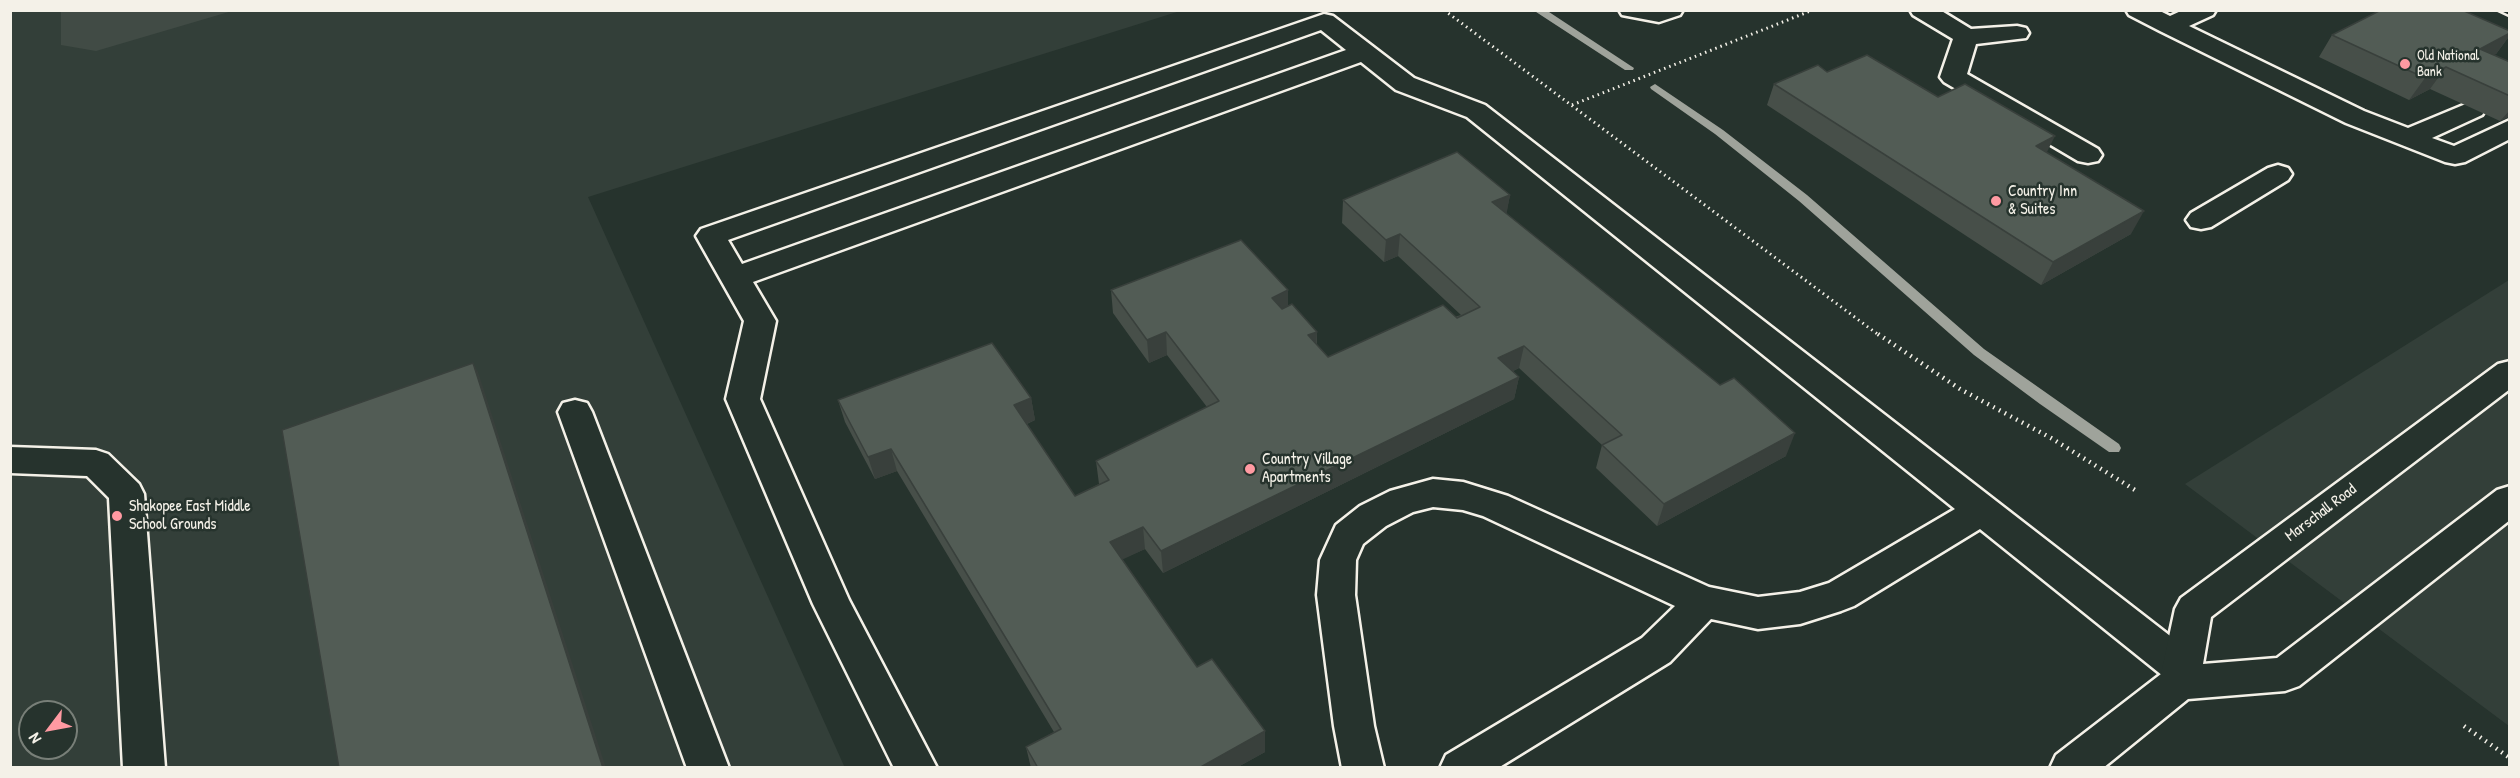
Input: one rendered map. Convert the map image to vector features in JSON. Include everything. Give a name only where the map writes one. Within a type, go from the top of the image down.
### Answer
[{"type":"main road","points":[[1631,10],[1659,15],[1671,10]]},
{"type":"main road","points":[[1922,10],[1966,37],[2017,33]]},
{"type":"main road","points":[[2138,10],[2355,117],[2455,156],[2510,128]]},
{"type":"main road","points":[[2169,26],[2204,10]]},
{"type":"main road","points":[[2472,10],[2510,28]]},
{"type":"main road","points":[[916,768],[832,604],[743,399],[760,321],[711,236],[1324,21],[1405,84],[1476,111],[1982,510],[2181,676]]},
{"type":"main road","points":[[1966,37],[1953,77],[2088,155]]},
{"type":"main road","points":[[735,277],[1364,52]]},
{"type":"main road","points":[[2409,138],[2473,109]]},
{"type":"main road","points":[[2201,220],[2278,174]]},
{"type":"main road","name":"Marschall Road","points":[[2181,676],[2193,609],[2510,372]]},
{"type":"main road","points":[[575,412],[708,768]]},
{"type":"main road","points":[[10,460],[96,463],[126,494],[144,768]]},
{"type":"main road","points":[[1363,768],[1354,726],[1336,595],[1338,560],[1349,535],[1373,516],[1403,501],[1433,493],[1463,496],[1495,506],[1703,602],[1758,613],[1800,608],[1841,595],[1982,510]]},
{"type":"main road","points":[[2071,768],[2181,676],[2285,674],[2510,500]]},
{"type":"main road","points":[[1461,768],[1656,650],[1703,602]]},
{"type":"path","points":[[1444,10],[1906,355],[1960,390],[2051,438],[2135,490]]},
{"type":"path","points":[[1572,105],[1813,10]]},
{"type":"path","points":[[2464,726],[2510,758]]},
{"type":"shaded area","points":[[61,10],[232,11],[96,51],[61,45]]},
{"type":"shaded area","points":[[10,11],[1180,11],[588,197],[845,768],[11,767]]},
{"type":"shaded area","points":[[2509,280],[2509,726],[2185,484]]},
{"type":"building","points":[[2381,10],[2462,10],[2510,31],[2480,49],[2510,62],[2510,96],[2446,67],[2425,78],[2332,35]]},
{"type":"building","name":"Country Inn & Suites","points":[[1867,55],[1938,97],[1965,84],[2055,136],[2036,146],[2144,211],[2053,262],[1774,84],[1818,65],[1827,72]]},
{"type":"building","name":"Country Village Apartments","points":[[1457,152],[1510,195],[1492,202],[1720,385],[1734,378],[1795,433],[1664,504],[1602,445],[1622,435],[1524,346],[1498,358],[1519,377],[1161,551],[1143,527],[1110,542],[1197,667],[1212,659],[1265,731],[1199,768],[1038,768],[1026,747],[1061,729],[891,449],[868,457],[838,400],[992,343],[1031,398],[1014,405],[1075,496],[1109,480],[1096,461],[1219,401],[1166,332],[1147,340],[1111,290],[1241,240],[1288,290],[1272,298],[1282,309],[1292,304],[1317,332],[1308,335],[1328,357],[1443,305],[1457,318],[1480,307],[1400,234],[1386,240],[1343,200]]},
{"type":"building","points":[[473,363],[603,768],[339,768],[282,430]]},
{"type":"waterway","points":[[1538,10],[1629,68]]},
{"type":"waterway","points":[[1655,87],[1719,132],[1803,198],[1979,352],[2114,448]]},
{"type":"place","name":"Old National Bank","points":[[2405,64]]},
{"type":"place","name":"Country Inn & Suites","points":[[1996,201]]},
{"type":"place","name":"Country Village Apartments","points":[[1250,469]]},
{"type":"place","name":"Shakopee East Middle School Grounds","points":[[117,516]]}]
